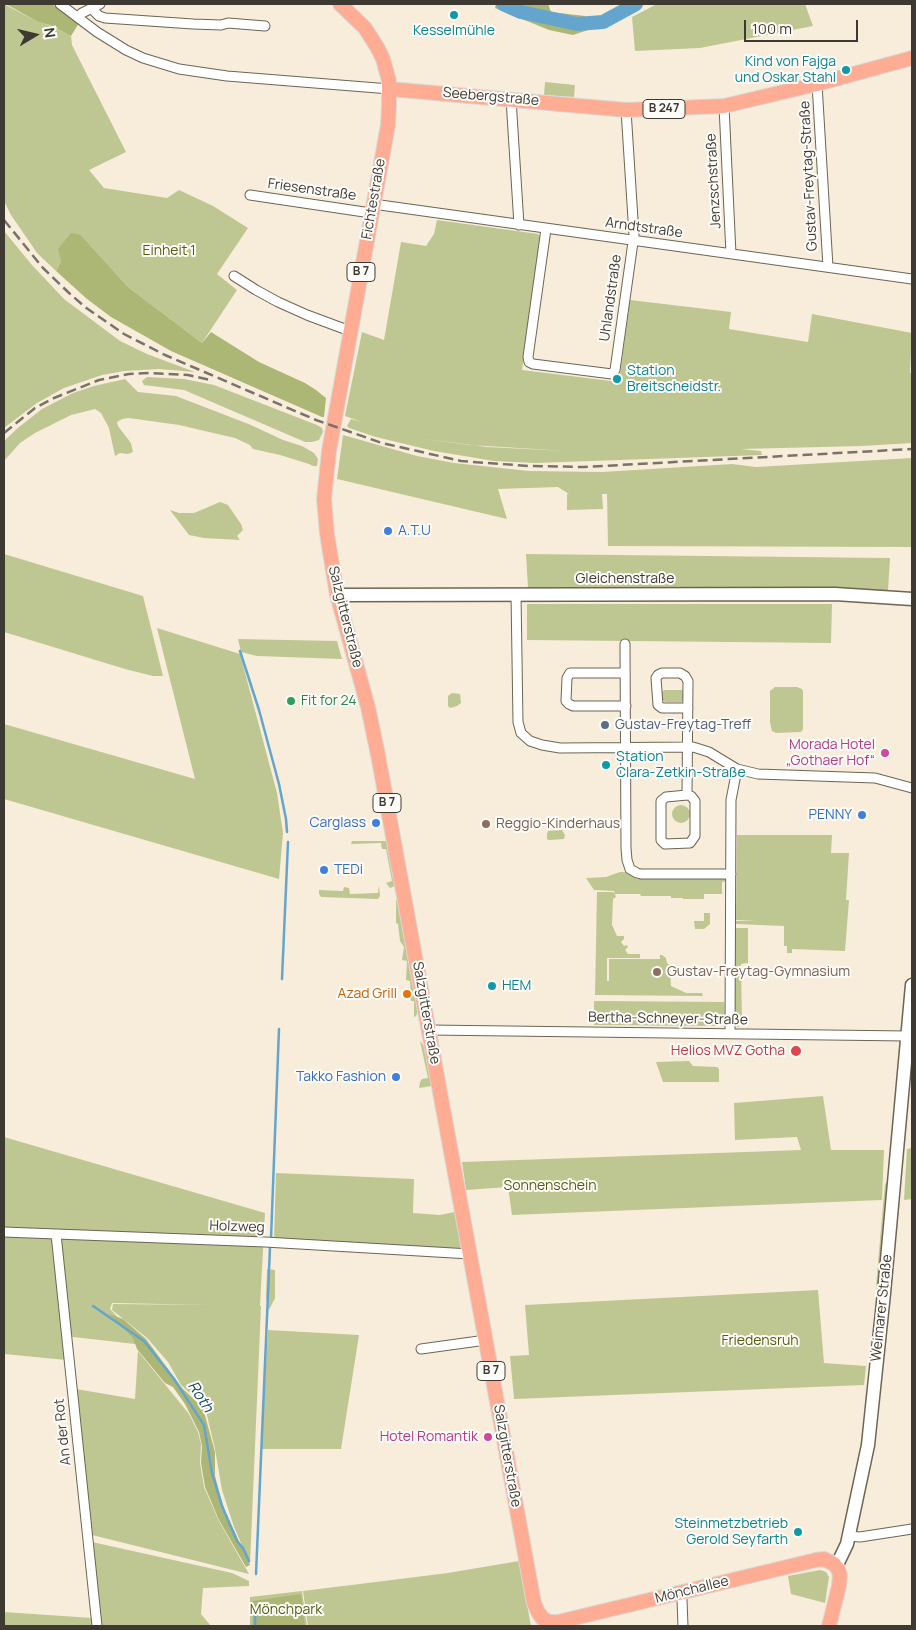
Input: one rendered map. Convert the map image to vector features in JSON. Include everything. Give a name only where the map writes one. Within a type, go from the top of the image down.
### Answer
[{"type":"main road","name":"B 7","points":[[340,4],[359,21],[374,41],[383,60],[390,89]]},
{"type":"main road","name":"Seebergstraße","points":[[390,89],[626,110],[724,106],[817,84],[912,58]]},
{"type":"main road","name":"Fichtestraße","points":[[338,397],[388,121],[390,89]]},
{"type":"main road","name":"Salzgitterstraße","points":[[338,397],[328,451],[324,499],[329,553],[337,595],[368,707],[378,755],[533,1595],[538,1612],[544,1623]]},
{"type":"main road","name":"Mönchallee","points":[[544,1623],[563,1621],[821,1559],[829,1560],[836,1566]]},
{"type":"main road","points":[[829,1626],[839,1586],[840,1575],[836,1566]]},
{"type":"street","name":"Seebergstraße","points":[[60,4],[97,32],[126,50],[159,64],[192,72],[390,89]]},
{"type":"street","points":[[78,17],[100,4]]},
{"type":"street","points":[[91,8],[99,16],[105,18],[192,24],[221,25],[228,23],[265,26]]},
{"type":"street","name":"Gustav-Freytag-Straße","points":[[817,84],[828,267]]},
{"type":"street","points":[[511,99],[519,225]]},
{"type":"street","name":"Jenzschstraße","points":[[724,106],[731,254]]},
{"type":"street","name":"Uhlandstraße","points":[[546,229],[529,362],[612,374],[615,370],[633,241],[626,110]]},
{"type":"street","name":"Friesenstraße","points":[[250,195],[372,208]]},
{"type":"street","name":"Arndtstraße","points":[[372,208],[519,225],[912,279]]},
{"type":"street","points":[[234,276],[278,302],[316,319],[350,331]]},
{"type":"street","points":[[516,594],[517,717],[521,733],[530,741],[560,748],[687,746],[709,752],[737,769],[758,774],[875,778],[912,788]]},
{"type":"street","name":"Gleichenstraße","points":[[337,595],[835,594],[912,599]]},
{"type":"street","points":[[625,644],[626,848],[630,869],[641,874],[731,874]]},
{"type":"street","points":[[625,673],[570,673],[567,678],[566,701],[573,706],[626,706]]},
{"type":"street","points":[[687,795],[687,746],[688,708],[688,681],[684,674],[662,673],[658,675],[656,678],[658,705],[662,708],[688,708]]},
{"type":"street","points":[[730,1033],[731,800],[737,769]]},
{"type":"street","points":[[687,795],[691,796],[695,801],[696,836],[690,843],[665,844],[661,840],[661,801],[666,797],[687,795]]},
{"type":"street","name":"Weimarer Straße","points":[[836,1566],[846,1548],[868,1446],[912,985]]},
{"type":"street","name":"Bertha-Schneyer-Straße","points":[[429,1030],[907,1036]]},
{"type":"street","name":"Holzweg","points":[[4,1232],[265,1242],[470,1254]]},
{"type":"street","name":"An der Rot","points":[[56,1234],[97,1626]]},
{"type":"street","points":[[421,1349],[486,1340]]},
{"type":"street","points":[[849,1536],[860,1537],[912,1529]]},
{"type":"street","points":[[680,1592],[683,1626]]},
{"type":"green space","name":"Einheit 1","points":[[4,4],[38,22],[50,25],[71,36],[72,45],[126,152],[89,170],[104,188],[167,198],[179,190],[213,206],[248,228],[217,274],[237,290],[202,343],[128,287],[81,235],[61,261],[56,271],[37,253],[11,215],[4,201]]},
{"type":"green space","points":[[6,4],[52,4],[79,23],[71,36],[50,25],[38,22]]},
{"type":"green space","points":[[496,4],[548,4],[551,12],[585,16],[588,30],[573,35],[549,30],[495,8]]},
{"type":"green space","points":[[657,4],[805,4],[813,26],[700,48],[635,51],[632,17]]},
{"type":"green space","points":[[545,82],[575,85],[574,97],[544,95]]},
{"type":"green space","points":[[437,220],[538,234],[540,236],[522,370],[619,382],[630,300],[731,312],[729,329],[808,342],[812,314],[912,333],[910,373],[912,373],[912,443],[741,449],[761,451],[762,455],[535,463],[494,461],[434,451],[376,437],[349,428],[347,426],[351,419],[362,422],[345,416],[362,332],[384,340],[401,242],[426,246],[434,234]],"holes":[[[418,438],[474,445],[469,445]],[[474,445],[567,451],[487,447]]]},
{"type":"green space","points":[[4,231],[64,299],[120,341],[147,354],[195,372],[159,369],[124,371],[102,375],[64,388],[37,403],[4,428]]},
{"type":"green space","points":[[71,233],[81,235],[128,287],[202,343],[211,332],[259,362],[316,390],[326,398],[324,417],[171,351],[111,317],[87,299],[56,271],[61,261],[58,249]]},
{"type":"green space","points":[[147,377],[184,379],[214,385],[317,425],[322,428],[323,432],[319,440],[305,442],[184,390],[144,385],[142,381]]},
{"type":"green space","points":[[125,379],[138,392],[176,396],[302,446],[314,453],[318,459],[317,466],[253,449],[250,445],[235,438],[179,425],[129,418],[117,422],[131,443],[133,452],[128,454],[120,453],[115,456],[109,428],[101,413],[95,409],[71,415],[35,433],[20,443],[4,461],[4,441],[42,409],[73,393]]},
{"type":"green space","points":[[343,435],[417,456],[454,463],[529,471],[602,472],[732,464],[756,467],[912,458],[912,547],[608,546],[607,494],[602,494],[603,509],[567,510],[567,494],[569,494],[558,487],[498,489],[507,519],[337,479]]},
{"type":"green space","points":[[220,502],[228,505],[241,524],[243,530],[237,536],[240,540],[204,538],[189,535],[170,510],[179,513],[194,513]]},
{"type":"green space","points":[[4,554],[143,596],[163,676],[153,676],[125,669],[4,632]]},
{"type":"green space","points":[[526,554],[890,558],[888,591],[528,588]]},
{"type":"green space","points":[[527,604],[832,604],[831,643],[527,640]]},
{"type":"green space","points":[[157,628],[240,654],[277,793],[283,833],[279,879],[4,799],[4,724],[195,779]]},
{"type":"green space","points":[[238,639],[337,641],[342,659],[257,656],[241,652]]},
{"type":"green space","points":[[775,687],[797,687],[802,689],[803,729],[801,732],[776,733],[772,731],[770,722],[770,691]]},
{"type":"green space","points":[[664,690],[682,690],[684,699],[681,702],[665,702],[662,699],[662,692]]},
{"type":"green space","points":[[452,693],[460,694],[461,703],[450,708],[448,706],[448,696]]},
{"type":"green space","points":[[677,805],[685,805],[690,810],[688,821],[677,823],[672,818],[672,810]]},
{"type":"green space","points":[[562,830],[565,835],[564,839],[547,839],[548,831]]},
{"type":"green space","points":[[737,835],[832,835],[831,853],[849,853],[846,900],[849,900],[845,951],[792,949],[792,953],[787,953],[787,946],[784,946],[784,926],[736,924],[736,921],[755,921],[736,920]]},
{"type":"green space","points":[[352,841],[387,841],[395,886],[390,888],[386,883],[392,881],[386,849],[382,849],[381,843],[351,844]]},
{"type":"green space","points":[[626,872],[637,879],[727,879],[728,881],[722,882],[722,894],[704,894],[704,899],[615,894],[614,891],[594,890],[586,878],[606,877]]},
{"type":"green space","points":[[379,885],[380,896],[378,899],[321,897],[319,894],[319,890],[343,891],[344,887],[349,888],[350,894],[378,893]]},
{"type":"green space","points":[[597,892],[613,892],[616,897],[613,899],[612,925],[617,936],[624,936],[621,942],[624,946],[627,945],[628,947],[625,950],[628,954],[640,954],[640,958],[607,958],[607,981],[609,981],[609,959],[660,959],[660,955],[662,955],[670,965],[671,986],[686,993],[702,993],[703,996],[595,995]]},
{"type":"green space","points":[[396,900],[398,902],[418,1010],[414,1017],[414,1001],[411,1001],[410,981],[406,980],[407,961],[402,960],[404,947],[400,941],[398,924],[396,923]]},
{"type":"green space","points":[[704,913],[710,913],[710,924],[704,929],[695,929],[694,921],[704,921]]},
{"type":"green space","points":[[735,928],[748,928],[748,963],[741,964],[742,1019],[739,1019],[739,1027],[734,1026]]},
{"type":"green space","points":[[594,1001],[724,1002],[725,1019],[717,1026],[594,1025]]},
{"type":"green space","points":[[420,1041],[424,1046],[432,1086],[419,1088],[422,1079],[428,1078]]},
{"type":"green space","points":[[689,1061],[693,1066],[717,1067],[719,1069],[719,1082],[663,1082],[656,1062]]},
{"type":"green space","name":"Sonnenschein","points":[[823,1096],[831,1150],[884,1150],[882,1200],[512,1215],[508,1187],[466,1190],[462,1162],[801,1150],[797,1137],[735,1140],[734,1103]]},
{"type":"green space","points":[[4,1137],[265,1213],[250,1564],[234,1527],[222,1490],[205,1407],[181,1385],[168,1362],[147,1338],[112,1310],[113,1304],[210,1305],[112,1303],[110,1309],[144,1345],[64,1336],[66,1360],[4,1354]]},
{"type":"green space","points":[[912,1148],[912,1199],[904,1200],[907,1149]]},
{"type":"green space","points":[[276,1173],[414,1179],[413,1213],[440,1215],[455,1212],[462,1249],[274,1239]]},
{"type":"green space","points":[[887,1182],[878,1287],[876,1287],[885,1184]]},
{"type":"green space","points":[[267,1269],[275,1270],[275,1298],[269,1310],[266,1298]]},
{"type":"green space","name":"Friedensruh","points":[[818,1290],[824,1363],[866,1366],[864,1385],[514,1399],[510,1356],[529,1355],[525,1305]]},
{"type":"green space","points":[[109,1314],[123,1319],[146,1339],[182,1388],[203,1408],[215,1452],[215,1476],[221,1498],[250,1565],[246,1567],[219,1520],[205,1487],[199,1432],[185,1404],[173,1387],[165,1383],[137,1349],[133,1338]]},
{"type":"green space","points":[[268,1330],[359,1335],[341,1449],[261,1449]]},
{"type":"green space","points":[[138,1351],[189,1414],[198,1432],[201,1444],[200,1463],[204,1487],[219,1521],[249,1574],[92,1535],[76,1389],[135,1399]]},
{"type":"green space","points":[[92,1542],[232,1573],[249,1581],[249,1586],[203,1588],[201,1614],[211,1626],[101,1626]]},
{"type":"green space","points":[[519,1561],[531,1626],[308,1626],[303,1591],[448,1573]]},
{"type":"green space","points":[[820,1570],[826,1572],[829,1577],[825,1603],[791,1594],[788,1576]]},
{"type":"green space","name":"Mönchpark","points":[[302,1591],[307,1626],[250,1626],[250,1597]]},
{"type":"green space","name":"Mönchpark","points":[[301,1594],[305,1626],[253,1626],[252,1601]]},
{"type":"green space","points":[[4,1612],[92,1618],[93,1626],[4,1626]]},
{"type":"waterway","points":[[503,4],[521,12],[577,24],[603,22],[636,4]]},
{"type":"waterway","points":[[240,651],[259,710],[279,784],[287,832]]},
{"type":"waterway","points":[[282,979],[288,842]]},
{"type":"waterway","points":[[271,1238],[279,1029]]},
{"type":"waterway","points":[[256,1574],[270,1247]]},
{"type":"waterway","name":"Roth","points":[[93,1306],[144,1341],[174,1379],[204,1425],[212,1473],[222,1506],[237,1541],[243,1548],[249,1561]]},
{"type":"waterway","name":"Roth","points":[[255,1606],[255,1626]]},
{"type":"railway","points":[[4,220],[43,268],[68,292],[85,307],[124,334],[165,355],[316,420],[382,443],[461,461],[528,466],[584,467],[912,449]]},
{"type":"railway","points":[[4,433],[35,408],[54,398],[99,380],[129,374],[149,373],[188,375],[210,380]]},
{"type":"place","name":"Kesselmühle","points":[[454,15]]},
{"type":"place","name":"Kind von Fajga und Oskar Stahl","points":[[846,70]]},
{"type":"place","name":"Station Breitscheidstr.","points":[[617,379]]},
{"type":"place","name":"A.T.U","points":[[388,531]]},
{"type":"place","name":"Fit for 24","points":[[291,701]]},
{"type":"place","name":"Gustav-Freytag-Treff","points":[[605,725]]},
{"type":"place","name":"Morada Hotel „Gothaer Hof“","points":[[885,753]]},
{"type":"place","name":"Station Clara-Zetkin-Straße","points":[[606,765]]},
{"type":"place","name":"PENNY","points":[[862,815]]},
{"type":"place","name":"Carglass","points":[[376,823]]},
{"type":"place","name":"Reggio-Kinderhaus","points":[[486,824]]},
{"type":"place","name":"TEDi","points":[[324,870]]},
{"type":"place","name":"Gustav-Freytag-Gymnasium","points":[[657,972]]},
{"type":"place","name":"HEM","points":[[492,986]]},
{"type":"place","name":"Azad Grill","points":[[407,994]]},
{"type":"place","name":"Helios MVZ Gotha","points":[[796,1051]]},
{"type":"place","name":"Takko Fashion","points":[[396,1077]]},
{"type":"place","name":"Hotel Romantik","points":[[488,1437]]},
{"type":"place","name":"Steinmetzbetrieb Gerold Seyfarth","points":[[798,1532]]}]
